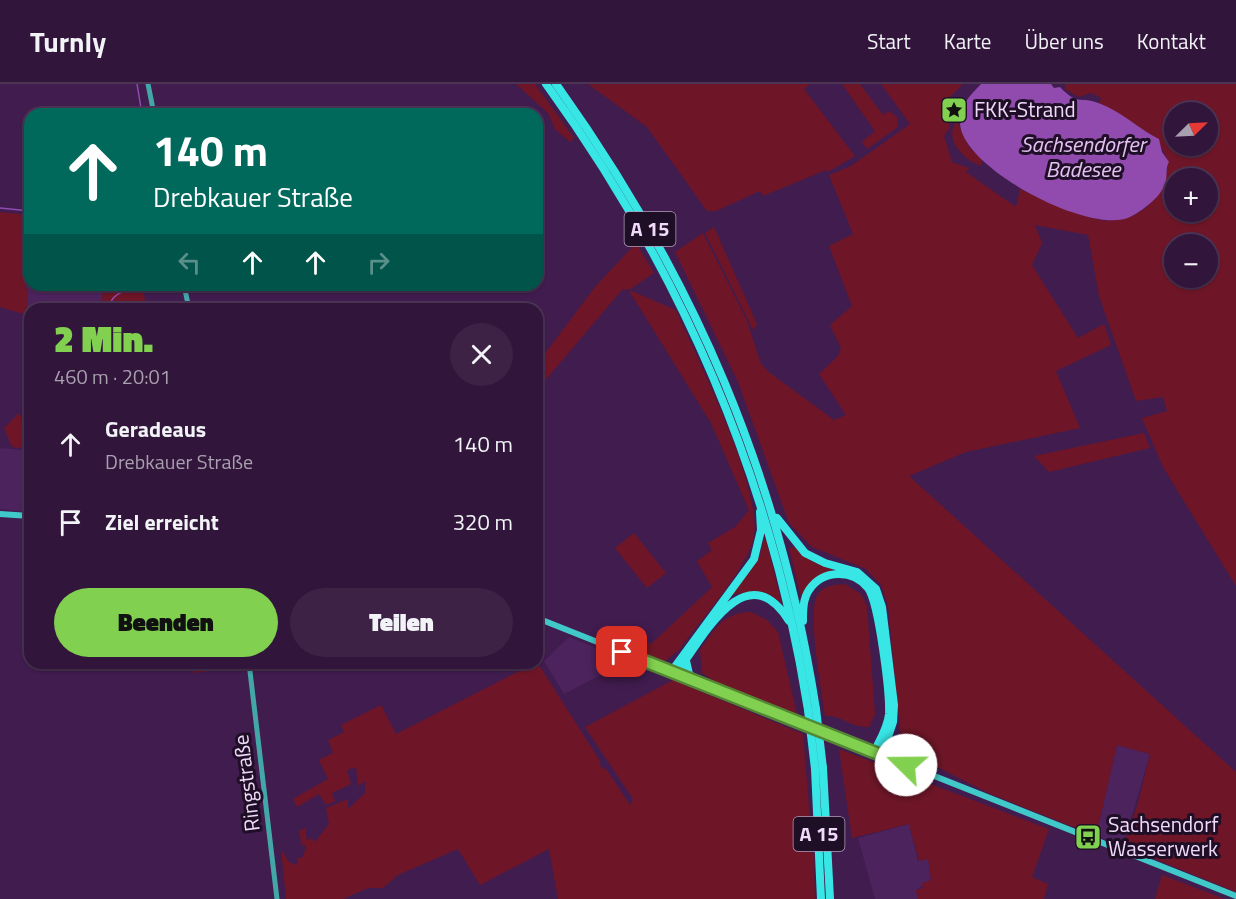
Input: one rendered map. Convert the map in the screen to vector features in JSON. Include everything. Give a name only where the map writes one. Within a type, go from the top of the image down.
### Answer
[{"type":"highway","name":"A 15","points":[[546,84],[619,192],[673,288],[720,390],[760,499],[812,709]]},
{"type":"highway","name":"A 15","points":[[556,84],[626,187],[667,258],[719,364],[756,460],[773,512],[803,634],[819,769],[830,899]]},
{"type":"highway","points":[[674,673],[754,559],[761,530],[760,499]]},
{"type":"highway","points":[[773,512],[788,536],[806,553],[825,563],[857,572],[876,589],[882,607],[894,705],[893,722],[886,743],[878,754]]},
{"type":"highway","points":[[803,634],[805,600],[809,590],[822,578],[839,573],[847,574],[861,580],[870,591],[877,608],[889,713],[878,754]]},
{"type":"highway","points":[[674,673],[686,661],[720,613],[738,598],[756,595],[773,601],[781,607],[793,627]]},
{"type":"highway","points":[[686,661],[689,674],[699,683]]},
{"type":"highway","points":[[886,743],[893,754],[906,765]]},
{"type":"highway","name":"A 15","points":[[819,769],[821,899]]},
{"type":"main road","points":[[148,84],[153,108]]},
{"type":"main road","points":[[0,514],[24,516]]},
{"type":"main road","points":[[543,620],[1236,896]]},
{"type":"main road","name":"Ringstraße","points":[[250,669],[277,899]]},
{"type":"shaded area","points":[[516,84],[535,84],[574,138],[570,142],[555,129],[548,113]]},
{"type":"shaded area","points":[[588,84],[810,84],[804,89],[855,156],[828,172],[826,170],[763,196],[760,191],[716,211],[707,211],[647,127]]},
{"type":"shaded area","points":[[842,84],[860,84],[883,115],[889,111],[897,117],[898,127],[867,149],[862,142],[875,131]]},
{"type":"shaded area","points":[[881,84],[963,84],[951,96],[949,129],[944,136],[952,162],[969,168],[966,172],[1016,207],[1020,189],[1091,218],[1108,221],[1130,217],[1146,208],[1158,195],[1164,179],[1164,222],[1218,222],[1218,168],[1167,168],[1166,156],[1218,156],[1218,102],[1164,102],[1164,152],[1158,139],[1099,103],[1101,98],[1091,93],[1079,97],[1065,89],[1065,84],[1236,84],[1236,586],[1163,467],[1142,418],[1167,411],[1163,397],[1136,401],[1099,296],[1088,235],[1035,225],[1042,243],[1032,265],[1078,338],[1104,324],[1111,345],[1056,371],[1080,428],[966,452],[909,476],[1236,772],[1236,892],[1123,846],[1138,803],[1150,754],[1117,745],[1096,836],[988,793],[908,752],[901,738],[888,606],[881,585],[866,569],[812,547],[789,523],[738,382],[675,252],[703,233],[747,321],[761,364],[834,420],[846,415],[819,374],[838,356],[841,348],[830,325],[852,306],[829,246],[853,234],[829,175],[851,166],[910,124]]},
{"type":"shaded area","points":[[957,121],[969,147],[982,159],[982,166],[969,160],[957,148],[952,135]]},
{"type":"shaded area","points":[[0,212],[24,214],[24,291],[28,291],[27,303],[24,303],[24,314],[0,307]]},
{"type":"shaded area","points":[[0,214],[24,216],[24,291],[114,291],[106,303],[24,303],[24,314],[0,307]]},
{"type":"shaded area","points":[[714,227],[757,324],[753,330],[705,233]]},
{"type":"shaded area","points":[[636,243],[654,273],[629,290],[676,310],[727,426],[749,492],[754,520],[753,541],[748,553],[720,597],[679,650],[665,661],[639,653],[640,639],[651,644],[712,587],[697,561],[712,550],[708,543],[735,527],[749,510],[711,423],[628,289],[622,290],[543,383],[543,356],[595,287]]},
{"type":"shaded area","points":[[102,291],[144,291],[144,303],[102,303]]},
{"type":"shaded area","points":[[161,301],[180,301],[180,303],[159,303]]},
{"type":"shaded area","points":[[19,413],[24,423],[24,448],[12,447],[4,428]]},
{"type":"shaded area","points":[[1144,433],[1150,448],[1049,472],[1034,456]]},
{"type":"shaded area","points":[[0,449],[24,450],[24,511],[0,509]]},
{"type":"shaded area","points":[[634,533],[666,573],[647,588],[615,548]]},
{"type":"shaded area","points":[[765,536],[782,604],[765,594],[746,592],[732,595],[759,557]]},
{"type":"shaded area","points":[[794,547],[812,561],[833,569],[812,582],[801,597],[789,548]]},
{"type":"shaded area","points":[[845,584],[861,594],[867,606],[875,714],[869,727],[856,725],[837,717],[825,716],[814,635],[814,605],[822,590],[829,586]]},
{"type":"shaded area","points":[[751,612],[767,620],[778,632],[797,714],[772,708],[748,698],[702,673],[700,650],[715,629],[733,615]]},
{"type":"shaded area","points":[[569,637],[628,661],[564,694],[544,661]]},
{"type":"shaded area","points":[[192,669],[217,669],[217,670],[193,673]]},
{"type":"shaded area","points":[[523,669],[541,669],[600,761],[600,766],[607,770],[630,805],[633,799],[585,727],[673,680],[803,734],[810,818],[808,852],[814,853],[815,899],[558,899],[549,849],[480,885],[458,849],[398,875],[383,888],[368,888],[343,899],[286,899],[281,849],[289,862],[297,865],[298,858],[303,857],[306,846],[302,845],[299,831],[305,828],[307,841],[311,838],[315,842],[329,824],[326,808],[348,799],[348,809],[365,793],[365,781],[358,786],[356,767],[347,770],[351,784],[332,793],[335,801],[326,805],[319,794],[297,807],[293,799],[328,779],[319,760],[333,753],[328,740],[344,732],[341,725],[381,705],[396,734]]},
{"type":"shaded area","points":[[1117,745],[1150,754],[1123,846],[1096,836]]},
{"type":"shaded area","points":[[839,749],[1049,829],[1032,877],[1048,884],[1044,899],[918,899],[916,890],[923,888],[922,883],[931,880],[928,859],[919,861],[909,824],[852,838]]},
{"type":"shaded area","points":[[909,824],[918,861],[928,859],[931,880],[916,890],[918,899],[875,899],[858,838]]},
{"type":"shaded area","points":[[1162,875],[1225,899],[1155,899]]},
{"type":"water","name":"Sachsendorfer Badesee","points":[[981,84],[1051,84],[1054,88],[1060,87],[1076,99],[1109,107],[1159,139],[1162,152],[1169,162],[1167,168],[1164,168],[1163,189],[1150,204],[1130,217],[1111,220],[1087,216],[1030,194],[1003,177],[965,140],[960,122],[967,100]]},
{"type":"waterway","points":[[137,84],[141,108]]},
{"type":"waterway","points":[[0,208],[24,210]]},
{"type":"waterway","points":[[110,303],[125,291]]},
{"type":"place","name":"FKK-Strand","points":[[954,110]]},
{"type":"place","name":"Sachsendorf Wasserwerk","points":[[1088,837]]},
{"type":"route","points":[[622,652],[906,765]]}]
